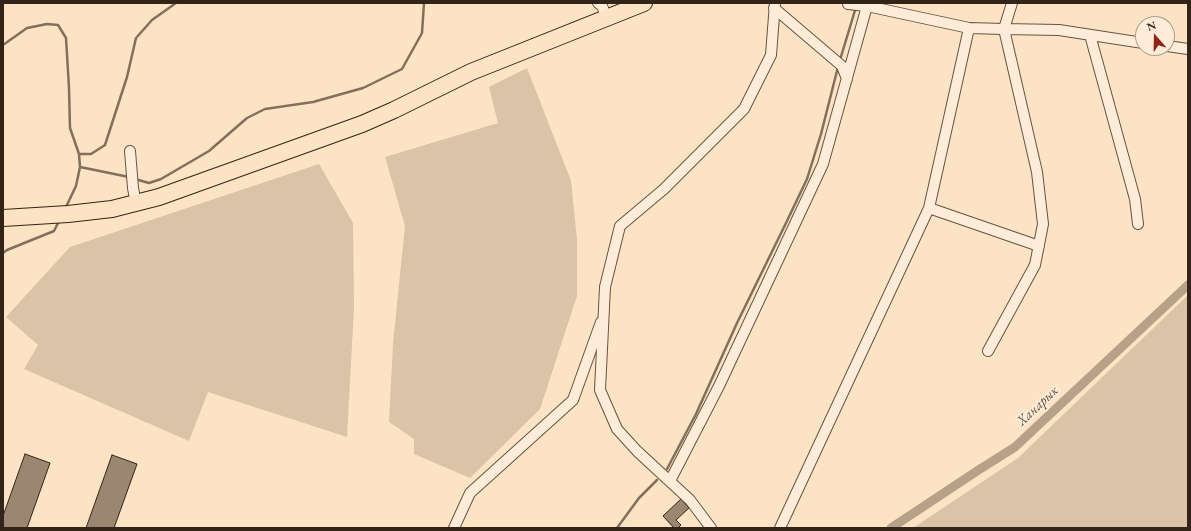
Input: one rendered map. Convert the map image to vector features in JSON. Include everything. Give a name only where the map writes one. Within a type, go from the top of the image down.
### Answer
[{"type":"main road","points":[[3,218],[62,215],[112,209],[134,196],[182,190],[362,124],[472,72],[644,3]]},
{"type":"street","points":[[598,3],[602,6],[607,18]]},
{"type":"street","points":[[988,350],[1035,265],[1043,224],[1037,172],[1004,29],[1012,3]]},
{"type":"street","points":[[849,4],[969,28],[1059,30],[1135,41]]},
{"type":"street","points":[[774,5],[838,63],[847,79]]},
{"type":"street","points":[[711,528],[690,500],[637,451],[617,429],[600,390],[605,287],[620,226],[664,189],[744,109],[771,55],[774,5]]},
{"type":"street","points":[[670,481],[720,386],[823,164],[847,79],[864,6]]},
{"type":"street","points":[[780,528],[929,208],[969,28]]},
{"type":"street","points":[[1090,35],[1135,199],[1138,224]]},
{"type":"street","points":[[1175,47],[1188,49]]},
{"type":"street","points":[[131,154],[134,196]]},
{"type":"street","points":[[929,208],[1039,246]]},
{"type":"street","points":[[454,528],[470,493],[573,400],[605,311]]},
{"type":"shaded area","points":[[527,68],[571,181],[577,239],[577,296],[540,409],[470,478],[414,454],[414,439],[389,422],[393,343],[405,226],[385,157],[498,123],[489,87]]},
{"type":"shaded area","points":[[319,164],[353,223],[354,308],[347,437],[208,392],[189,441],[24,369],[38,345],[6,317],[70,247]]},
{"type":"shaded area","points":[[1188,295],[1188,528],[913,528],[1018,458]]},
{"type":"building","points":[[25,454],[50,463],[27,528],[3,528],[3,516]]},
{"type":"building","points":[[112,455],[137,464],[114,528],[86,528]]},
{"type":"building","points":[[681,499],[689,508],[676,520],[681,525],[678,528],[674,528],[663,516]]},
{"type":"waterway","points":[[79,154],[91,154],[105,145],[127,77],[136,38],[152,20],[176,3]]},
{"type":"waterway","points":[[135,179],[149,183],[161,179],[209,151],[247,118],[265,109],[313,102],[363,88],[402,69],[422,33],[424,3]]},
{"type":"waterway","points":[[840,60],[856,7]]},
{"type":"waterway","points":[[3,45],[27,28],[47,24],[58,25],[66,38],[70,128],[79,154],[80,167],[76,186],[65,209]]},
{"type":"waterway","points":[[667,469],[696,414],[737,323],[807,179],[821,134],[838,67]]},
{"type":"waterway","points":[[80,167],[129,177]]},
{"type":"waterway","points":[[3,253],[54,231],[59,221]]},
{"type":"waterway","name":"Ханарык","points":[[891,528],[1015,447],[1188,285]]},
{"type":"waterway","points":[[617,528],[639,498],[657,480]]}]
